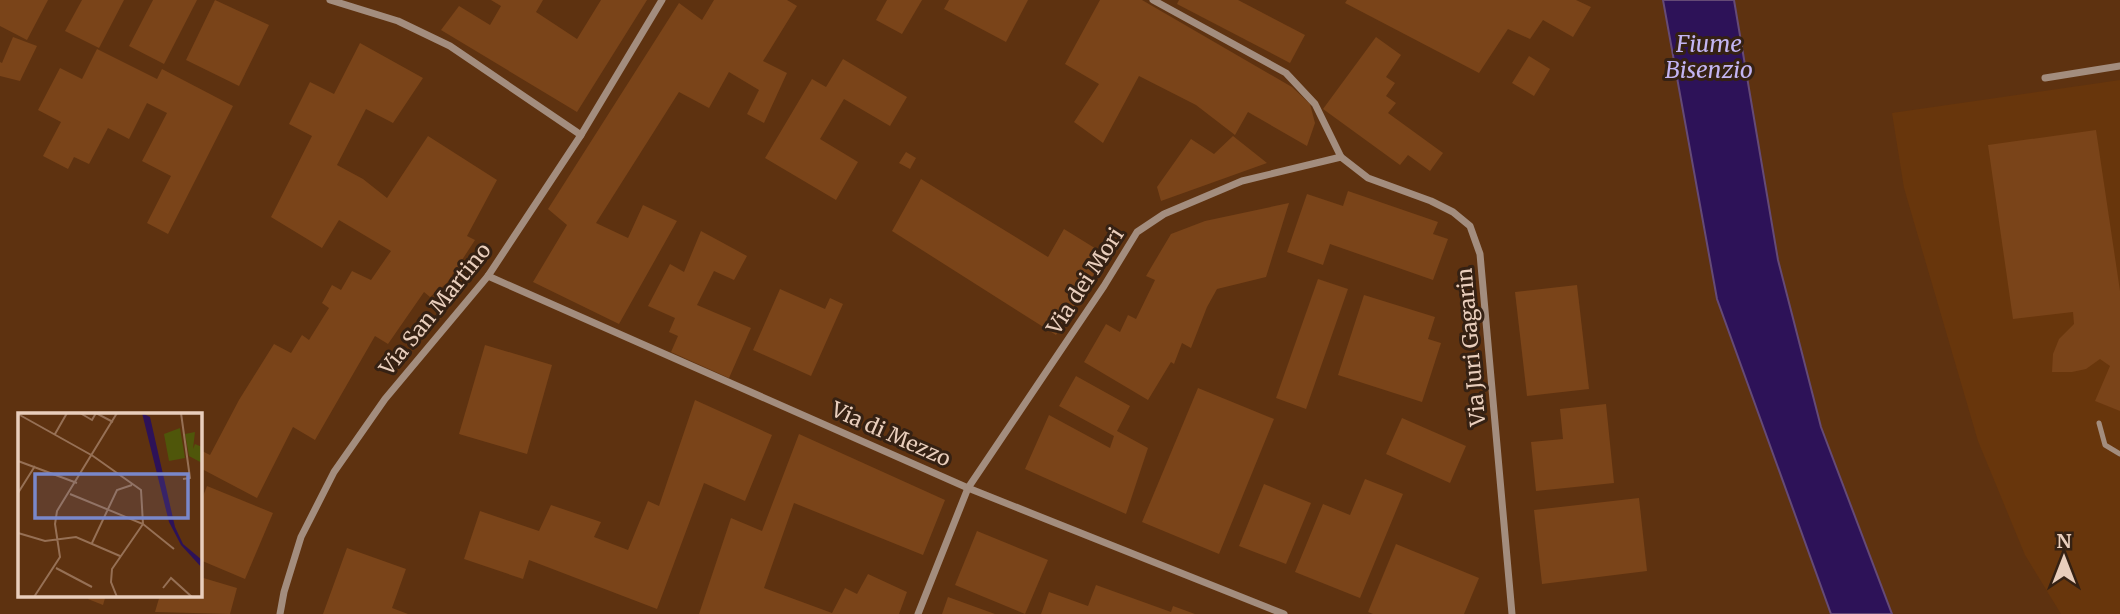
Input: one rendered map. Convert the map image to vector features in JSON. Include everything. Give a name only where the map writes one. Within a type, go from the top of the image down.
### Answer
[{"type":"street","points":[[330,0],[398,21],[450,46],[581,135]]},
{"type":"street","name":"Via San Martino","points":[[280,614],[301,537],[334,472],[385,399],[488,276],[581,135],[662,0]]},
{"type":"street","points":[[1153,0],[1286,73],[1315,104],[1341,157]]},
{"type":"street","points":[[2045,78],[2120,66]]},
{"type":"street","name":"Via dei Mori","points":[[918,614],[968,488],[1137,232],[1164,214],[1242,181],[1341,157]]},
{"type":"street","name":"Via Juri Gagarin","points":[[1341,157],[1368,178],[1431,201],[1453,212],[1470,226],[1480,254],[1512,614]]},
{"type":"street","name":"Via di Mezzo","points":[[488,276],[968,488],[1284,614]]},
{"type":"lane","points":[[2099,423],[2105,445],[2120,454]]},
{"type":"shaded area","points":[[2120,80],[2120,614],[2061,614],[2025,555],[1978,441],[1904,188],[1892,113]]},
{"type":"water","name":"Fiume Bisenzio","points":[[1663,0],[1734,0],[1778,260],[1821,427],[1892,614],[1831,614],[1717,299]]},
{"type":"building","points":[[0,0],[48,0],[27,40],[0,26]]},
{"type":"building","points":[[82,0],[124,0],[99,48],[65,31]]},
{"type":"building","points":[[153,0],[197,0],[164,64],[129,46]]},
{"type":"building","points":[[215,0],[269,25],[239,86],[186,60]]},
{"type":"building","points":[[491,0],[543,0],[536,12],[577,39],[601,0],[647,0],[577,112],[441,30],[459,6],[490,25],[501,6]]},
{"type":"building","points":[[714,0],[787,0],[797,6],[763,61],[787,73],[764,123],[747,114],[759,90],[729,72],[709,108],[679,92],[596,223],[628,238],[643,205],[677,221],[619,324],[533,282],[567,225],[548,209],[679,3],[702,20]]},
{"type":"building","points":[[887,0],[922,0],[902,34],[876,20]]},
{"type":"building","points":[[949,0],[1028,0],[1006,42],[944,9]]},
{"type":"building","points":[[1100,0],[1142,0],[1292,87],[1310,104],[1315,123],[1307,146],[1248,112],[1235,135],[1196,105],[1139,76],[1103,143],[1074,122],[1099,84],[1065,64]]},
{"type":"building","points":[[1179,0],[1238,0],[1305,35],[1290,63],[1177,4]]},
{"type":"building","points":[[1347,0],[1576,0],[1591,7],[1573,37],[1543,20],[1530,39],[1508,29],[1479,73],[1345,3]]},
{"type":"building","points":[[13,37],[37,46],[20,81],[0,76],[0,62],[2,63]]},
{"type":"building","points":[[1376,37],[1401,55],[1386,77],[1395,83],[1386,96],[1396,103],[1388,113],[1443,153],[1430,171],[1408,155],[1400,165],[1323,109]]},
{"type":"building","points":[[360,43],[423,78],[393,123],[366,109],[337,165],[363,179],[387,198],[428,136],[497,180],[467,236],[475,240],[447,283],[430,297],[424,292],[388,344],[375,336],[315,440],[293,427],[257,498],[201,469],[202,451],[210,455],[239,400],[274,344],[291,353],[302,335],[309,340],[329,308],[322,303],[332,285],[341,290],[352,271],[371,280],[391,251],[339,220],[322,248],[271,217],[312,136],[289,124],[310,82],[334,94]]},
{"type":"building","points":[[97,49],[157,79],[162,69],[233,106],[168,234],[147,223],[171,176],[142,161],[167,113],[147,103],[129,139],[108,128],[89,164],[74,157],[68,169],[43,156],[61,122],[38,110],[60,68],[82,79]]},
{"type":"building","points":[[1529,56],[1550,69],[1534,96],[1512,83]]},
{"type":"building","points":[[843,59],[907,97],[890,126],[844,99],[820,139],[858,162],[836,200],[765,158],[812,79],[826,87]]},
{"type":"building","points":[[2096,130],[2120,291],[2120,411],[2095,401],[2110,366],[2100,359],[2086,369],[2052,372],[2053,354],[2059,339],[2074,324],[2073,312],[2013,319],[1988,145]]},
{"type":"building","points":[[1233,136],[1267,163],[1161,201],[1157,187],[1191,139],[1214,154]]},
{"type":"building","points":[[906,152],[916,158],[910,169],[899,163]]},
{"type":"building","points":[[921,179],[1048,257],[1064,229],[1106,255],[1056,335],[892,231]]},
{"type":"building","points":[[1348,191],[1438,222],[1433,234],[1448,239],[1433,280],[1330,244],[1323,265],[1287,252],[1307,194],[1343,206]]},
{"type":"building","points":[[1289,203],[1266,277],[1217,289],[1191,348],[1182,343],[1174,364],[1171,362],[1148,400],[1084,362],[1106,324],[1120,332],[1128,315],[1136,319],[1155,280],[1146,276],[1171,234],[1205,221]]},
{"type":"building","points":[[701,231],[747,256],[734,280],[714,271],[697,305],[751,328],[729,378],[671,352],[678,336],[669,332],[675,318],[648,306],[670,264],[684,272]]},
{"type":"building","points":[[1318,279],[1348,289],[1306,409],[1276,398]]},
{"type":"building","points":[[1577,285],[1589,389],[1527,396],[1515,292]]},
{"type":"building","points":[[780,289],[825,309],[830,298],[843,304],[811,376],[753,350]]},
{"type":"building","points":[[1364,295],[1435,317],[1428,339],[1441,343],[1422,402],[1338,375]]},
{"type":"building","points":[[485,345],[552,365],[527,454],[459,434]]},
{"type":"building","points":[[1076,376],[1130,406],[1117,431],[1148,448],[1126,514],[1025,469],[1049,415],[1110,448],[1114,436],[1059,406]]},
{"type":"building","points":[[1198,388],[1274,419],[1219,554],[1142,522]]},
{"type":"building","points":[[695,400],[772,435],[745,501],[704,483],[657,609],[529,560],[523,579],[464,559],[480,511],[539,531],[551,505],[601,522],[594,537],[628,550],[648,501],[659,506]]},
{"type":"building","points":[[1606,404],[1614,483],[1536,491],[1531,442],[1563,439],[1560,409]]},
{"type":"building","points":[[1402,418],[1466,446],[1450,483],[1386,454]]},
{"type":"building","points":[[799,434],[945,500],[923,555],[794,503],[764,588],[832,613],[845,588],[857,594],[868,574],[907,592],[899,614],[699,614],[731,518],[762,531]]},
{"type":"building","points":[[1365,479],[1403,494],[1360,598],[1295,572],[1323,504],[1350,515]]},
{"type":"building","points":[[1264,484],[1311,503],[1286,564],[1239,546]]},
{"type":"building","points":[[207,486],[273,513],[245,579],[201,560],[201,501]]},
{"type":"building","points":[[1639,498],[1647,571],[1542,584],[1534,510]]},
{"type":"building","points":[[977,531],[1048,560],[1025,614],[955,585]]},
{"type":"building","points":[[1396,544],[1479,578],[1464,614],[1368,612]]},
{"type":"building","points":[[347,548],[406,569],[392,608],[408,614],[323,614]]},
{"type":"building","points":[[201,577],[237,588],[230,614],[155,612],[160,596],[201,596]]},
{"type":"building","points":[[1096,585],[1171,612],[1173,606],[1195,614],[1041,614],[1049,592],[1088,606]]},
{"type":"building","points":[[89,596],[106,596],[103,605],[88,599]]},
{"type":"building","points":[[948,597],[995,614],[942,614]]}]
